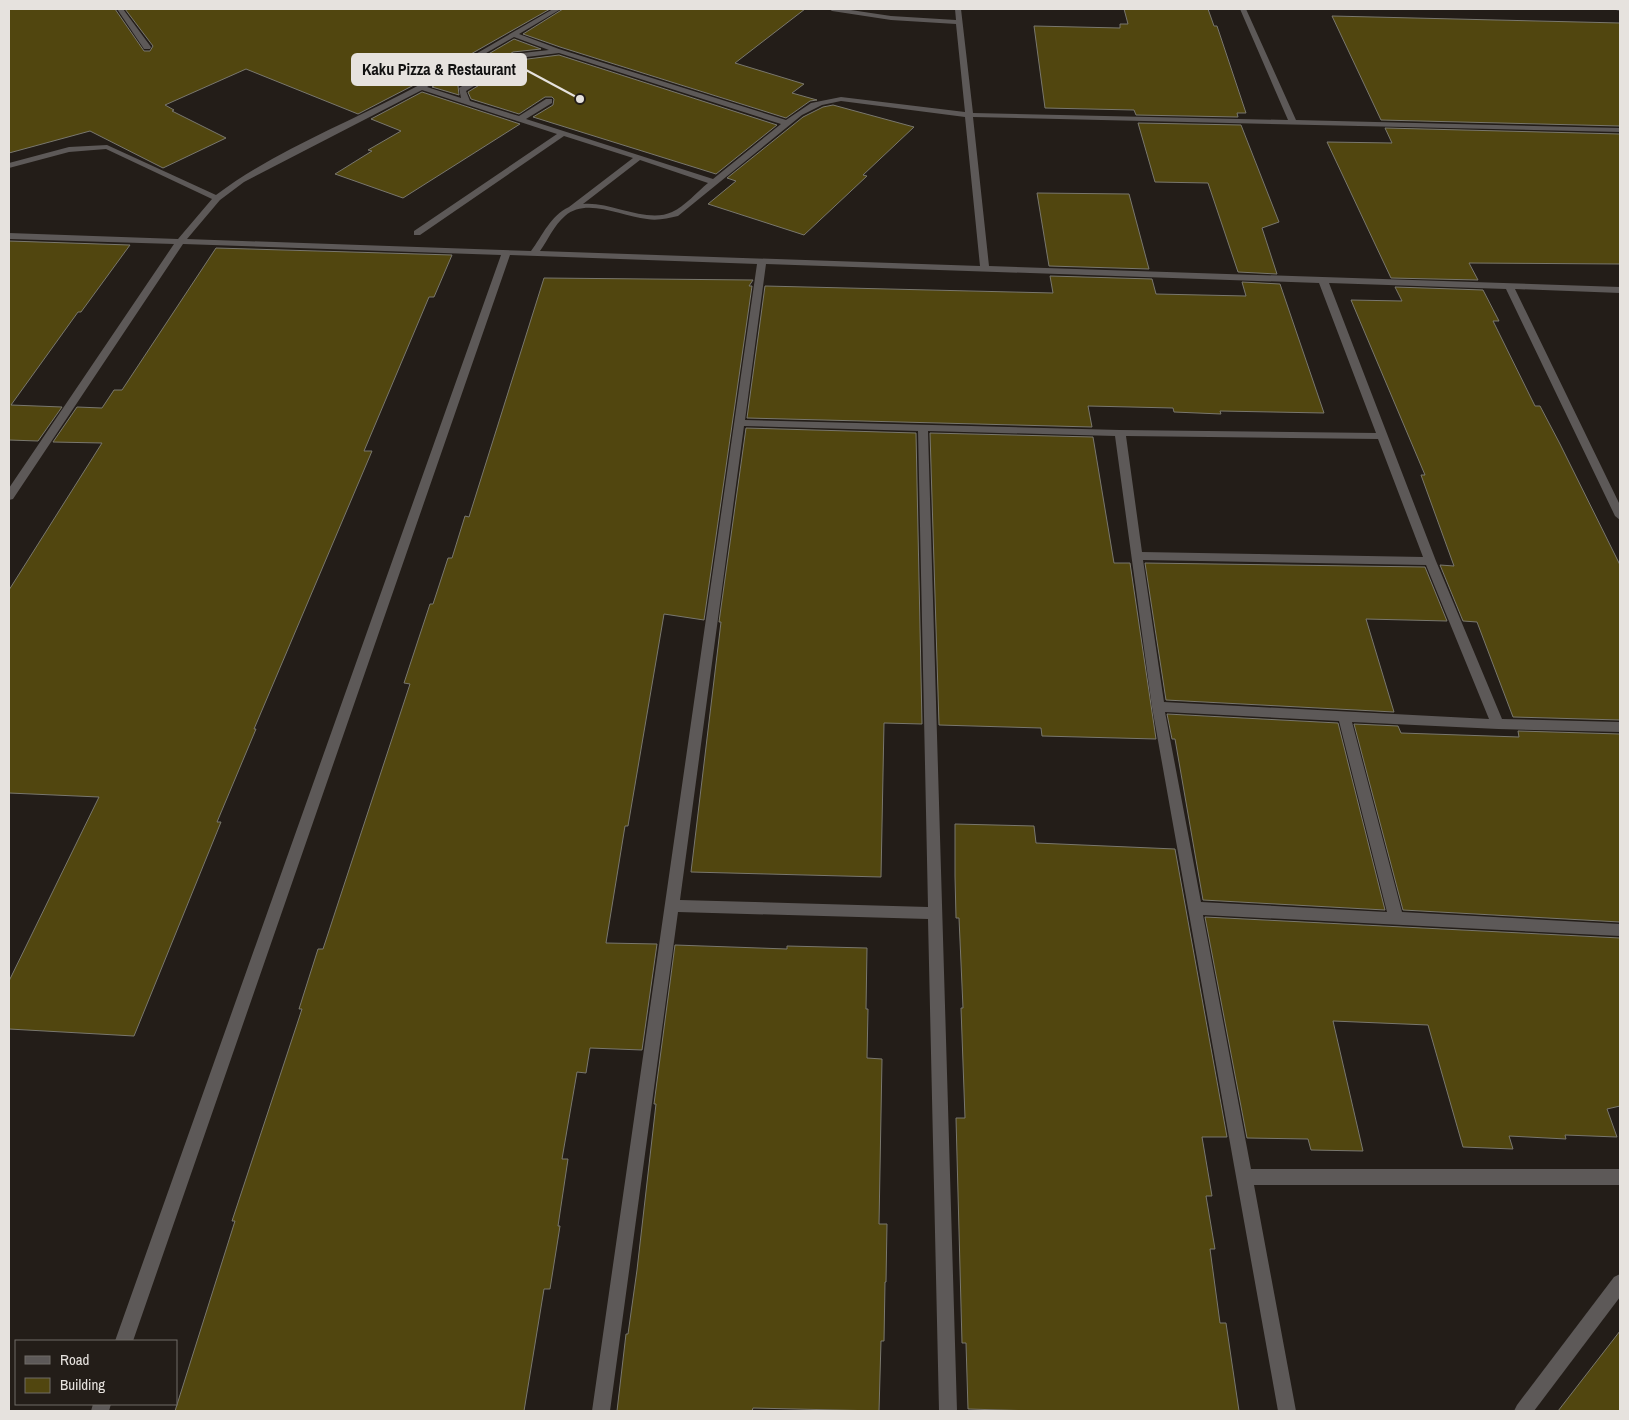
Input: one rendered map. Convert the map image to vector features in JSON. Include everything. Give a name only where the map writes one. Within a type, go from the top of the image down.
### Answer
[{"type":"street","points":[[120,9],[147,47]]},
{"type":"street","points":[[9,496],[180,242],[217,198],[241,180],[273,162],[420,87],[558,9]]},
{"type":"street","points":[[832,9],[891,18],[960,22]]},
{"type":"street","points":[[958,9],[985,268]]},
{"type":"street","points":[[1243,9],[1293,123]]},
{"type":"street","points":[[513,34],[787,123]]},
{"type":"street","points":[[467,102],[462,90],[517,56],[558,50]]},
{"type":"street","points":[[420,87],[715,182]]},
{"type":"street","points":[[520,119],[549,100]]},
{"type":"street","points":[[569,210],[580,206],[592,206],[644,217],[667,218],[675,214],[787,123],[814,103],[826,100],[847,100],[970,115],[1620,130]]},
{"type":"street","points":[[417,233],[563,133]]},
{"type":"street","points":[[9,166],[65,150],[89,146],[108,147],[217,198]]},
{"type":"street","points":[[534,253],[562,214],[638,157]]},
{"type":"street","points":[[9,236],[1620,290]]},
{"type":"street","points":[[124,1340],[507,252]]},
{"type":"street","points":[[601,1411],[762,261]]},
{"type":"street","points":[[1323,280],[1430,561],[1498,724]]},
{"type":"street","points":[[1509,286],[1620,516]]},
{"type":"street","points":[[739,423],[1120,433],[1383,436]]},
{"type":"street","points":[[923,428],[948,1411]]},
{"type":"street","points":[[1120,433],[1158,706],[1287,1411]]},
{"type":"street","points":[[1138,556],[1430,561]]},
{"type":"street","points":[[1158,706],[1498,724],[1620,727]]},
{"type":"street","points":[[1344,716],[1396,918]]},
{"type":"street","points":[[672,906],[936,913]]},
{"type":"street","points":[[1194,908],[1620,930]]},
{"type":"street","points":[[1244,1177],[1620,1177]]},
{"type":"street","points":[[1523,1411],[1620,1283]]},
{"type":"building","points":[[9,9],[115,9],[144,51],[150,51],[153,46],[125,9],[550,9],[441,71],[358,114],[246,69],[165,105],[174,110],[172,111],[226,138],[163,168],[90,131],[9,153]]},
{"type":"building","points":[[563,9],[805,9],[735,63],[804,84],[792,93],[817,100],[810,101],[786,118],[523,34]]},
{"type":"building","points":[[1124,9],[1208,9],[1214,26],[1217,26],[1246,113],[1237,113],[1238,117],[1136,115],[1134,110],[1045,108],[1034,26],[1120,28],[1120,24],[1128,24]]},
{"type":"building","points":[[1332,16],[1620,23],[1620,126],[1381,120]]},
{"type":"building","points":[[514,39],[541,49],[513,52],[458,86],[459,95],[432,87]]},
{"type":"building","points":[[559,55],[777,125],[716,174],[533,117],[553,105],[554,99],[552,97],[545,97],[519,114],[471,99],[468,92],[520,60]]},
{"type":"building","points":[[422,92],[520,124],[403,198],[335,174],[372,151],[368,150],[401,131],[371,119]]},
{"type":"building","points":[[833,105],[914,127],[863,175],[867,176],[804,235],[708,204],[736,181],[727,178],[803,117],[823,107]]},
{"type":"building","points":[[1138,123],[1241,125],[1279,222],[1262,228],[1277,274],[1238,272],[1208,183],[1155,182]]},
{"type":"building","points":[[1385,128],[1620,134],[1620,264],[1469,263],[1478,280],[1391,278],[1327,142],[1392,143]]},
{"type":"building","points":[[1037,193],[1129,194],[1149,269],[1049,266]]},
{"type":"building","points":[[9,241],[130,245],[81,312],[78,312],[11,405],[62,407],[38,441],[9,440]]},
{"type":"building","points":[[216,248],[452,255],[434,297],[429,297],[364,451],[372,451],[254,729],[256,729],[217,822],[221,822],[134,1036],[9,1029],[9,981],[99,797],[9,793],[9,590],[102,443],[53,442],[77,407],[102,408],[114,390],[122,390]]},
{"type":"building","points":[[1050,276],[1152,279],[1156,294],[1246,296],[1242,282],[1280,284],[1324,413],[1220,411],[1221,414],[1174,412],[1173,408],[1088,406],[1092,427],[747,418],[765,286],[1053,293]]},
{"type":"building","points":[[544,278],[753,280],[749,286],[752,286],[704,620],[664,614],[628,826],[625,826],[606,943],[657,944],[642,1050],[590,1048],[586,1073],[577,1072],[562,1159],[568,1159],[558,1226],[560,1226],[550,1289],[544,1289],[524,1411],[175,1411],[235,1221],[232,1221],[302,1009],[299,1009],[318,949],[323,949],[410,684],[404,683],[430,604],[433,604],[448,558],[452,558],[465,516],[469,517]]},
{"type":"building","points":[[1395,287],[1483,290],[1499,321],[1493,321],[1535,406],[1540,406],[1620,565],[1620,720],[1513,717],[1477,622],[1463,621],[1440,565],[1454,566],[1421,475],[1425,475],[1351,300],[1402,301]]},
{"type":"building","points":[[746,428],[916,433],[922,724],[884,723],[881,877],[691,872],[721,622],[719,622]]},
{"type":"building","points":[[930,433],[1093,437],[1114,563],[1130,563],[1156,739],[1042,736],[1041,728],[939,725]]},
{"type":"building","points":[[1145,563],[1425,567],[1447,621],[1366,619],[1394,712],[1166,700]]},
{"type":"building","points":[[1167,714],[1338,723],[1385,910],[1203,900],[1175,739],[1172,739]]},
{"type":"building","points":[[1354,724],[1398,726],[1401,733],[1519,737],[1518,731],[1620,734],[1620,922],[1403,910]]},
{"type":"building","points":[[955,824],[1034,826],[1036,843],[1175,849],[1227,1137],[1202,1137],[1212,1196],[1206,1196],[1215,1249],[1210,1249],[1220,1323],[1226,1323],[1239,1411],[1035,1411],[968,1409],[966,1343],[962,1343],[956,1118],[965,1118],[959,918],[956,918]]},
{"type":"building","points":[[1205,917],[1620,938],[1620,1106],[1607,1109],[1617,1137],[1565,1135],[1566,1139],[1509,1136],[1513,1149],[1463,1147],[1428,1025],[1333,1021],[1363,1151],[1311,1150],[1308,1139],[1247,1138]]},
{"type":"building","points":[[675,945],[787,949],[787,946],[867,948],[867,1058],[882,1059],[879,1224],[887,1224],[884,1341],[881,1341],[879,1411],[753,1408],[752,1411],[617,1411],[626,1334],[628,1334],[637,1270],[656,1104],[654,1104]]},
{"type":"building","points":[[1620,1331],[1620,1411],[1558,1411]]},
{"type":"place","name":"Kaku Pizza & Restaurant","points":[[580,99]]}]
